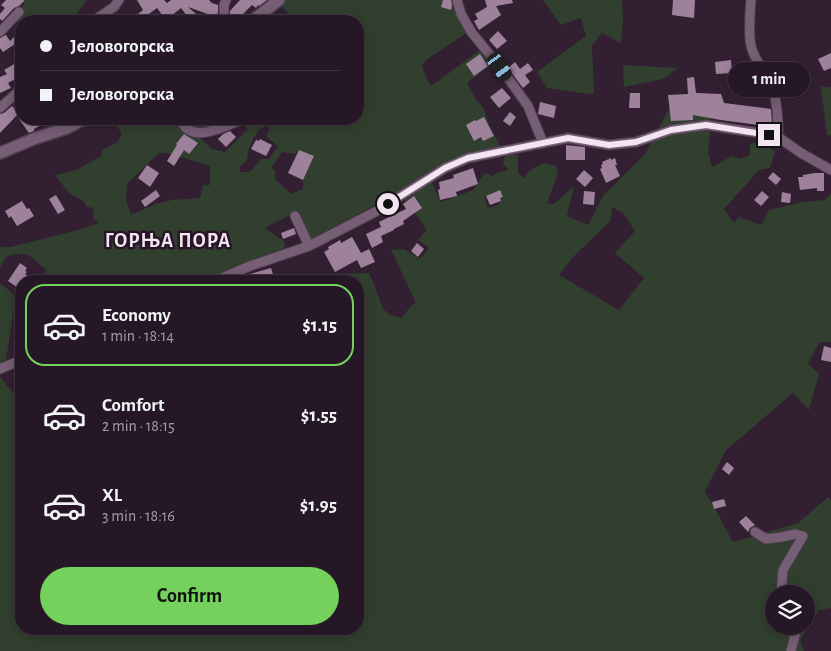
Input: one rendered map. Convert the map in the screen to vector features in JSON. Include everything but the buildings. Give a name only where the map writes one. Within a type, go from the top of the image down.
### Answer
[{"type":"street","points":[[102,15],[114,7],[119,0]]},
{"type":"street","points":[[224,15],[226,0]]},
{"type":"street","points":[[260,15],[279,0]]},
{"type":"street","points":[[457,0],[461,14],[472,33],[500,67],[528,106],[543,143]]},
{"type":"street","points":[[751,0],[750,43],[774,93],[777,106],[778,137]]},
{"type":"street","points":[[16,15],[19,12]]},
{"type":"street","points":[[0,32],[15,16]]},
{"type":"street","points":[[0,108],[15,94]]},
{"type":"street","points":[[0,153],[73,125]]},
{"type":"street","points":[[184,125],[189,130],[197,133],[210,132],[228,125]]},
{"type":"street","points":[[229,275],[309,246],[375,212],[445,168],[468,158],[568,138],[609,145],[636,142],[671,130],[706,125],[778,137],[831,170]]},
{"type":"street","points":[[295,216],[309,246]]},
{"type":"street","points":[[0,369],[15,363]]},
{"type":"street","points":[[756,532],[766,539],[795,534],[803,536],[783,570],[782,585]]},
{"type":"street","points":[[791,651],[795,635]]},
{"type":"green space","points":[[25,0],[87,0],[77,15],[20,15]]},
{"type":"green space","points":[[286,0],[455,0],[468,32],[427,59],[422,65],[424,73],[431,86],[482,49],[493,63],[467,83],[475,98],[484,109],[489,125],[505,155],[462,157],[309,240],[294,218],[288,216],[265,228],[285,242],[284,250],[225,275],[42,275],[46,270],[33,258],[25,254],[7,256],[0,267],[0,247],[11,247],[99,223],[93,218],[94,208],[87,207],[83,201],[68,192],[55,175],[76,170],[102,156],[102,150],[118,142],[122,134],[116,125],[220,125],[197,136],[212,149],[225,152],[247,130],[245,125],[268,125],[364,125],[364,15],[290,15],[280,5]],"holes":[[[268,125],[269,131],[266,136],[278,146],[269,159],[261,159],[250,172],[240,172],[239,167],[247,160],[256,134]],[[299,150],[314,157],[303,180],[303,189],[291,194],[275,179],[275,171],[271,168],[282,152],[295,154]],[[159,153],[168,153],[210,166],[210,185],[203,185],[200,198],[172,200],[153,205],[131,215],[126,200],[127,184]]]},
{"type":"green space","points":[[543,0],[622,0],[621,43],[602,33],[592,45],[594,93],[589,94],[547,88],[537,72],[586,36],[581,18],[561,25]]},
{"type":"green space","points":[[623,65],[678,68],[663,79],[624,87]]},
{"type":"green space","points":[[821,87],[831,87],[831,135],[827,136]]},
{"type":"green space","points":[[669,109],[685,113],[709,112],[710,134],[708,152],[712,167],[732,156],[741,159],[750,155],[750,144],[757,142],[775,151],[770,168],[759,170],[724,209],[734,223],[739,217],[761,225],[769,210],[803,202],[825,200],[831,193],[831,342],[820,342],[808,363],[819,374],[809,410],[793,393],[726,450],[705,491],[733,542],[798,523],[828,497],[831,501],[831,608],[819,610],[815,616],[815,585],[765,585],[765,635],[803,635],[800,640],[804,651],[0,651],[0,377],[15,394],[15,635],[364,635],[364,275],[334,274],[369,273],[383,309],[390,315],[401,318],[416,303],[391,250],[404,249],[420,259],[429,248],[418,240],[427,230],[403,197],[430,180],[441,202],[473,190],[485,173],[492,176],[508,169],[503,164],[505,155],[511,152],[518,156],[518,173],[524,178],[529,171],[543,163],[556,166],[558,173],[547,203],[554,204],[574,186],[567,216],[588,225],[603,196],[645,154]],"holes":[[[500,190],[503,197],[500,198],[501,201],[498,205],[488,208],[484,197]],[[612,207],[623,213],[635,231],[615,253],[644,278],[619,310],[559,275],[573,257],[611,220]]]},
{"type":"green space","points":[[0,283],[15,298],[15,305],[6,359],[0,365]]},
{"type":"district","name":"ГОРЊА ПОРА","points":[[168,240]]},
{"type":"route","points":[[388,204],[445,168],[468,158],[568,138],[609,145],[636,142],[671,130],[706,125],[769,135]]}]
